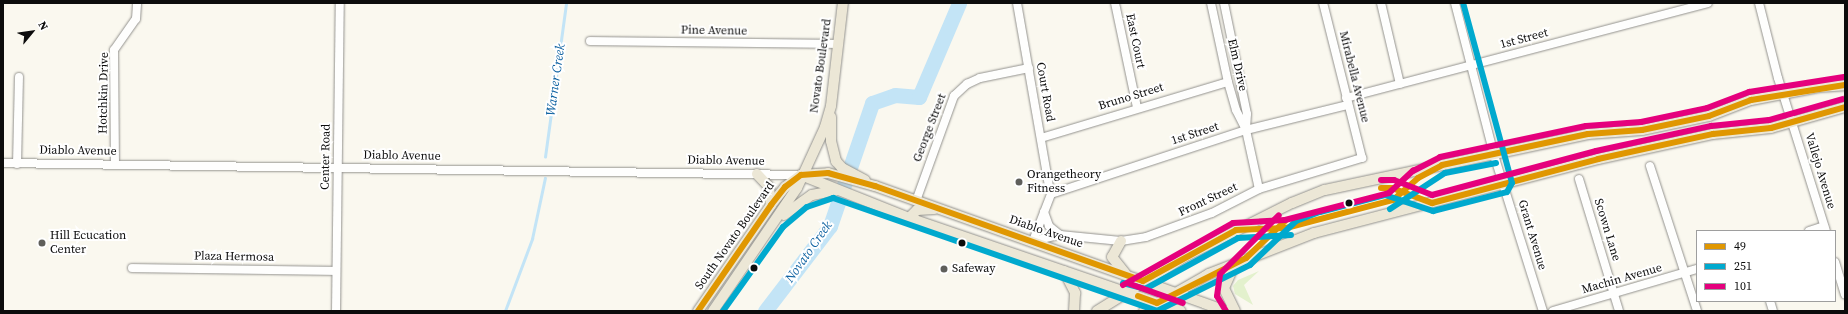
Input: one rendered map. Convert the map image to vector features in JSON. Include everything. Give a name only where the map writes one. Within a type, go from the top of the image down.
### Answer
[{"type":"main road","name":"Novato Boulevard","points":[[801,175],[817,144],[831,106],[843,3]]},
{"type":"main road","points":[[1097,311],[1144,281],[1236,230],[1308,196],[1375,177],[1494,155],[1588,134],[1642,130],[1709,116],[1751,100],[1845,85]]},
{"type":"main road","points":[[831,106],[830,141],[840,172]]},
{"type":"main road","points":[[1144,311],[1174,293],[1246,258],[1314,233],[1504,185],[1598,159],[1713,134],[1759,130],[1792,123],[1845,107]]},
{"type":"main road","name":"Diablo Avenue","points":[[801,175],[821,172],[840,172],[916,201],[1033,241],[1227,311]]},
{"type":"main road","points":[[757,174],[769,187],[771,205]]},
{"type":"main road","name":"Diablo Avenue","points":[[801,175],[909,218],[1180,311]]},
{"type":"main road","name":"South Novato Boulevard","points":[[698,311],[771,205],[785,187],[801,175]]},
{"type":"main road","name":"South Novato Boulevard","points":[[713,311],[797,188],[801,175]]},
{"type":"main road","points":[[770,229],[797,204],[812,195],[836,190]]},
{"type":"main road","points":[[909,218],[917,210],[939,209]]},
{"type":"main road","points":[[1027,259],[1033,241]]},
{"type":"main road","points":[[1121,241],[1112,257],[1127,275]]},
{"type":"main road","points":[[1235,311],[1224,288],[1232,270],[1246,258]]},
{"type":"main road","points":[[1064,270],[1075,293],[1074,311]]},
{"type":"street","name":"Hotchkin Drive","points":[[115,165],[114,50],[136,19],[136,3]]},
{"type":"street","name":"Center Road","points":[[336,311],[340,3]]},
{"type":"street","name":"Court Road","points":[[1017,3],[1050,190]]},
{"type":"street","name":"East Court","points":[[1115,3],[1137,107]]},
{"type":"street","name":"Elm Drive","points":[[1211,3],[1228,82],[1236,110],[1246,130],[1259,189]]},
{"type":"street","name":"Elm Drive","points":[[1224,3],[1248,114],[1246,130]]},
{"type":"street","name":"Mirabella Avenue","points":[[1322,3],[1362,158]]},
{"type":"street","points":[[1381,3],[1400,84]]},
{"type":"street","name":"Grant Avenue","points":[[1455,3],[1494,155],[1543,311]]},
{"type":"street","name":"1st Street","points":[[1050,190],[1246,130],[1347,102],[1400,84],[1708,3]]},
{"type":"street","name":"Vallejo Avenue","points":[[1759,3],[1783,94],[1825,228]]},
{"type":"street","name":"Pine Avenue","points":[[590,41],[838,44]]},
{"type":"street","name":"George Street","points":[[916,201],[954,96],[967,84],[980,78],[1029,68]]},
{"type":"street","points":[[17,164],[19,77]]},
{"type":"street","name":"Bruno Street","points":[[1041,138],[1137,107],[1228,82]]},
{"type":"street","name":"Front Street","points":[[1033,241],[1060,235],[1121,241],[1175,228],[1259,189],[1362,158]]},
{"type":"street","name":"Diablo Avenue","points":[[3,163],[801,175]]},
{"type":"street","points":[[1650,166],[1697,311]]},
{"type":"street","name":"Scown Lane","points":[[1579,179],[1619,311]]},
{"type":"street","points":[[1033,241],[1044,212],[1050,190]]},
{"type":"street","points":[[1044,212],[1049,226],[1060,235]]},
{"type":"street","points":[[1814,230],[1825,228]]},
{"type":"street","points":[[1836,265],[1845,295]]},
{"type":"street","name":"Plaza Hermosa","points":[[132,268],[336,271]]},
{"type":"street","name":"Machin Avenue","points":[[1553,311],[1696,269]]},
{"type":"green space","points":[[1259,271],[1244,285],[1253,305],[1235,294],[1233,286],[1238,280]]},
{"type":"waterway","name":"Warner Creek","points":[[545,157],[566,3]]},
{"type":"waterway","name":"Novato Creek","points":[[765,311],[830,226],[872,103],[895,95],[919,97],[959,3]]},
{"type":"waterway","name":"Warner Creek","points":[[505,311],[532,239],[545,178]]},
{"type":"transit line","name":"251","points":[[723,311],[783,227],[807,207],[833,198],[1157,311],[1250,265],[1296,221],[1320,212],[1385,195],[1433,211],[1507,192],[1512,183],[1463,3]]},
{"type":"transit line","name":"101","points":[[1123,285],[1233,223],[1285,220],[1389,193],[1413,171],[1440,157],[1586,126],[1641,122],[1707,108],[1749,92],[1844,77]]},
{"type":"transit line","name":"49","points":[[698,311],[771,205],[785,187],[801,175],[828,173],[875,186],[1143,281],[1236,230],[1286,228],[1393,200],[1418,178],[1442,165],[1588,134],[1642,130],[1709,116],[1751,100],[1845,85]]},
{"type":"transit line","name":"101","points":[[1381,180],[1394,180],[1432,195],[1596,151],[1711,126],[1769,120],[1843,99]]},
{"type":"transit line","name":"49","points":[[1381,188],[1392,188],[1432,203],[1598,159],[1713,134],[1771,128],[1845,107]]},
{"type":"transit line","name":"251","points":[[1390,209],[1445,173],[1496,163]]},
{"type":"transit line","name":"101","points":[[1226,311],[1217,296],[1220,274],[1279,215]]},
{"type":"transit line","name":"49","points":[[1138,296],[1157,303],[1246,258],[1285,221]]},
{"type":"transit line","name":"251","points":[[1123,283],[1145,289],[1238,238],[1291,235]]},
{"type":"transit line","name":"101","points":[[1130,284],[1183,303]]},
{"type":"place","name":"Orangetheory Fitness","points":[[1019,182]]},
{"type":"place","name":"Hill Ecucation Center","points":[[42,243]]},
{"type":"place","name":"Safeway","points":[[944,269]]}]
